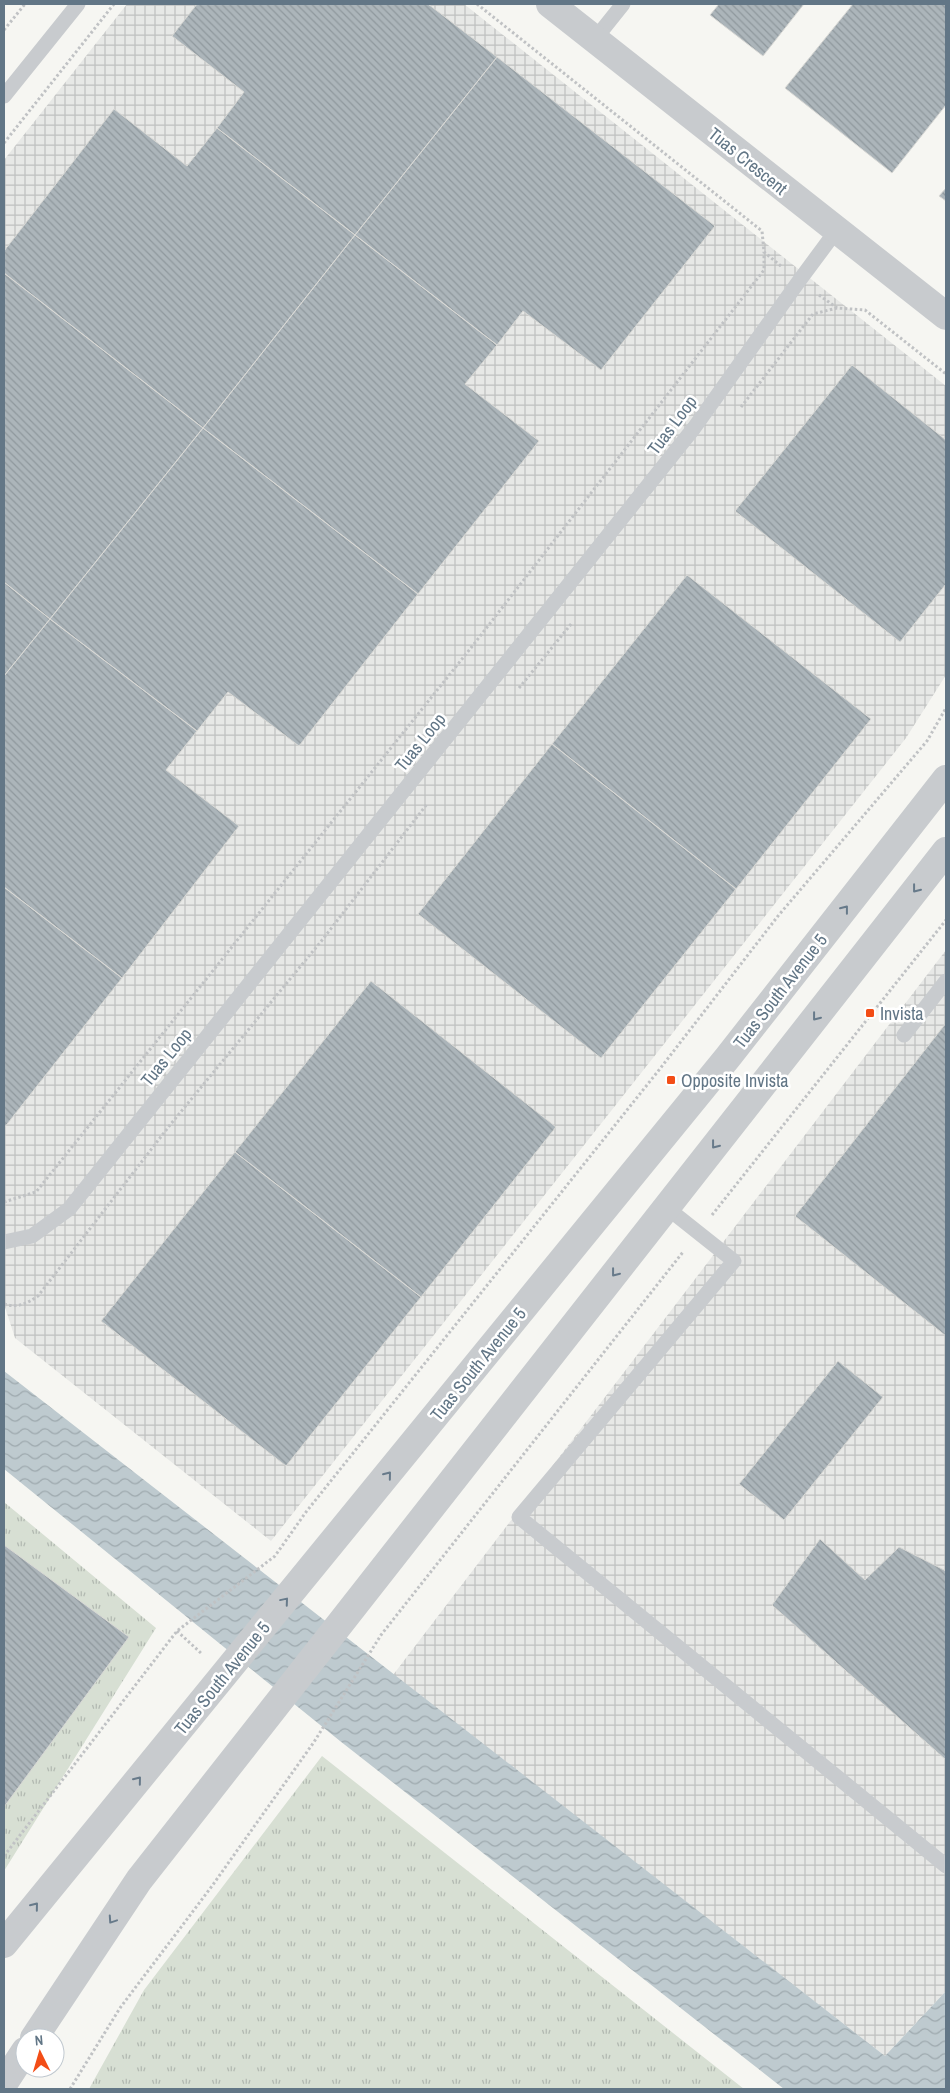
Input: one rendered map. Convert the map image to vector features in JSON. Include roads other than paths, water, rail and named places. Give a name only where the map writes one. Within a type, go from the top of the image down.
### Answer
[{"type":"street","name":"Tuas Crescent","points":[[550,4],[946,316]]},
{"type":"street","name":"Tuas South Avenue 5","points":[[4,1944],[728,1058],[946,779]]},
{"type":"street","points":[[41,2028],[139,1880],[946,851]]},
{"type":"street","points":[[4,2083],[15,2066]]},
{"type":"lane","points":[[4,96],[78,4]]},
{"type":"lane","points":[[595,39],[623,4]]},
{"type":"lane","name":"Tuas Loop","points":[[4,1242],[32,1236],[69,1209],[694,428],[836,231]]},
{"type":"lane","points":[[904,1035],[946,981]]},
{"type":"lane","points":[[666,1207],[734,1260],[520,1517],[946,1866]]},
{"type":"water","points":[[4,1371],[885,2056],[946,1991],[946,2089],[784,2089],[340,1741],[4,1469]]},
{"type":"place","name":"Invista","points":[[870,1013]]},
{"type":"place","name":"Opposite Invista","points":[[671,1080]]}]
